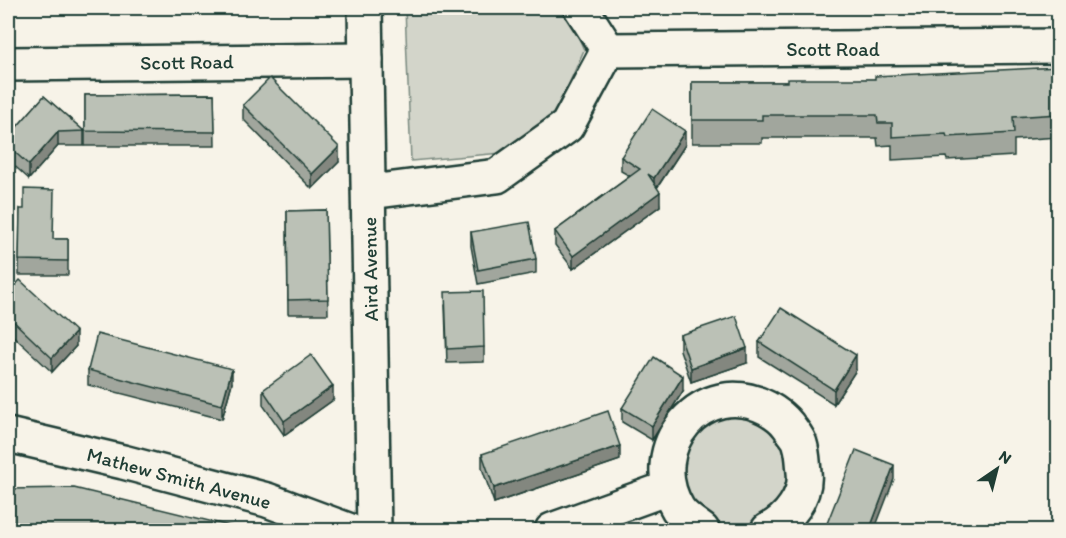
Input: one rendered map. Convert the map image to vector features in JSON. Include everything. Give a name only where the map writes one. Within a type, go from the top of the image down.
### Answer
[{"type":"street","name":"Aird Avenue","points":[[365,8],[370,192],[374,531]]},
{"type":"street","points":[[370,192],[497,176],[567,126],[608,50],[581,8]]},
{"type":"street","name":"Scott Road","points":[[608,50],[1059,46]]},
{"type":"street","name":"Scott Road","points":[[8,64],[366,60]]},
{"type":"street","points":[[702,531],[679,511],[668,488],[666,464],[670,443],[685,421],[706,406],[730,399],[755,402],[781,416],[800,442],[805,479],[796,506],[778,525],[768,531]]},
{"type":"street","name":"Mathew Smith Avenue","points":[[8,435],[123,462],[267,500],[348,531]]},
{"type":"street","points":[[552,531],[668,488]]},
{"type":"shaded area","points":[[405,8],[566,8],[584,50],[556,113],[502,153],[411,161]]},
{"type":"shaded area","points":[[757,415],[790,446],[788,494],[770,515],[745,526],[721,524],[691,504],[680,483],[687,437],[710,417]]},
{"type":"building","points":[[1059,67],[1059,114],[1013,117],[1014,133],[947,137],[946,134],[892,137],[892,123],[878,123],[877,115],[762,115],[762,120],[692,120],[692,82],[875,79],[875,76]]},
{"type":"building","points":[[270,78],[339,147],[312,174],[243,105]]},
{"type":"building","points":[[214,94],[215,132],[85,131],[85,95]]},
{"type":"building","points":[[44,96],[84,131],[58,132],[29,165],[8,146],[8,137]]},
{"type":"building","points":[[652,109],[685,131],[654,178],[648,174],[660,192],[573,256],[555,231],[640,169],[621,157]]},
{"type":"building","points":[[24,189],[54,190],[53,239],[68,239],[68,261],[19,260],[20,209],[24,209]]},
{"type":"building","points":[[326,210],[328,299],[288,300],[287,211]]},
{"type":"building","points":[[529,222],[536,259],[478,270],[471,232]]},
{"type":"building","points":[[20,280],[76,332],[52,358],[8,316],[8,293]]},
{"type":"building","points":[[483,291],[484,347],[447,349],[445,292]]},
{"type":"building","points":[[781,308],[856,355],[834,390],[759,342]]},
{"type":"building","points":[[736,316],[747,348],[691,368],[680,335]]},
{"type":"building","points":[[97,334],[232,369],[222,405],[88,370]]},
{"type":"building","points":[[311,355],[333,386],[284,421],[263,390]]},
{"type":"building","points":[[654,357],[683,376],[652,426],[622,408]]},
{"type":"building","points":[[608,411],[620,446],[494,488],[482,454]]},
{"type":"building","points":[[856,450],[894,465],[869,531],[824,531]]},
{"type":"building","points":[[74,488],[234,527],[233,531],[8,531],[8,489]]}]
